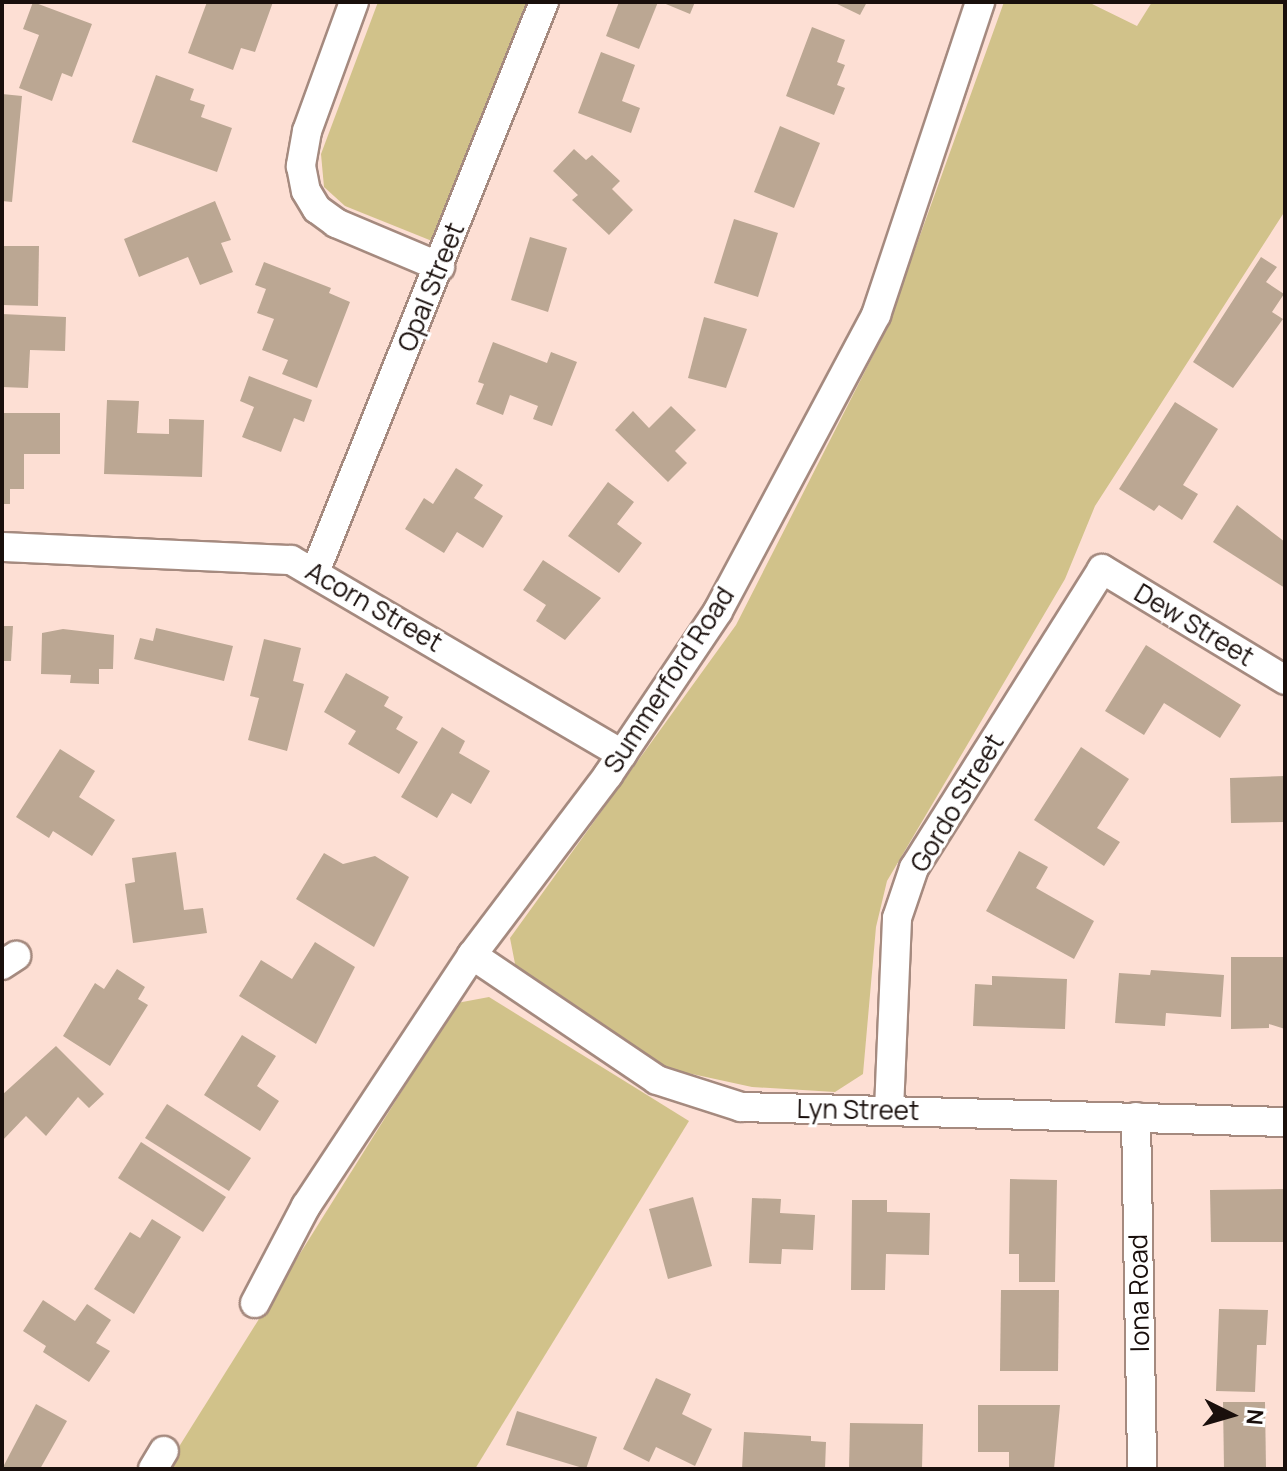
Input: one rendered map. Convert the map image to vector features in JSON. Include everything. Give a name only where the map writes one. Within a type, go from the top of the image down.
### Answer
[{"type":"street","points":[[354,2],[307,131],[301,166],[306,191],[317,209],[336,223],[440,267]]},
{"type":"street","name":"Opal Street","points":[[315,572],[544,2]]},
{"type":"street","name":"Summerford Road","points":[[255,1303],[306,1206],[472,955],[622,754],[718,611],[876,315],[980,2]]},
{"type":"street","name":"Acorn Street","points":[[2,547],[291,560],[622,754]]},
{"type":"street","name":"Dew Street","points":[[1102,569],[1285,680]]},
{"type":"street","name":"Gordo Street","points":[[889,1110],[897,918],[914,868],[1102,569]]},
{"type":"street","name":"Lyn Street","points":[[472,955],[657,1080],[741,1107],[1285,1122]]},
{"type":"street","name":"Iona Road","points":[[1136,1117],[1142,1469]]},
{"type":"shaded area","points":[[378,2],[527,2],[432,241],[345,206],[324,187],[321,154]]},
{"type":"shaded area","points":[[1004,2],[1088,2],[1137,26],[1152,2],[1285,2],[1285,211],[1095,506],[1065,579],[887,881],[876,927],[863,1074],[835,1092],[752,1087],[669,1069],[517,974],[510,938],[736,625],[886,330]]},
{"type":"shaded area","points":[[489,997],[689,1121],[475,1469],[165,1469],[457,1003]]},
{"type":"building","points":[[33,2],[92,24],[72,77],[62,73],[52,101],[19,88],[39,35],[23,29]]},
{"type":"building","points":[[207,2],[273,2],[255,52],[241,48],[233,70],[188,53]]},
{"type":"building","points":[[619,2],[658,2],[639,49],[606,36]]},
{"type":"building","points":[[661,2],[695,2],[690,14]]},
{"type":"building","points":[[833,2],[867,2],[860,15]]},
{"type":"building","points":[[812,27],[845,40],[837,62],[845,65],[837,85],[845,88],[834,115],[786,96]]},
{"type":"building","points":[[601,52],[635,65],[622,101],[640,108],[631,133],[578,113]]},
{"type":"building","points":[[156,75],[194,89],[190,100],[205,105],[201,117],[232,128],[217,172],[132,142]]},
{"type":"building","points":[[2,94],[22,96],[12,202],[2,201]]},
{"type":"building","points":[[780,126],[820,143],[794,208],[754,192]]},
{"type":"building","points":[[574,149],[586,160],[592,155],[620,181],[612,189],[633,210],[609,235],[572,200],[578,195],[553,171]]},
{"type":"building","points":[[215,201],[231,240],[221,243],[233,272],[200,285],[188,257],[139,277],[124,239]]},
{"type":"building","points":[[734,219],[778,233],[758,297],[714,283]]},
{"type":"building","points":[[530,237],[567,248],[548,312],[511,300]]},
{"type":"building","points":[[2,246],[39,246],[38,306],[2,305]]},
{"type":"building","points":[[1261,257],[1277,267],[1266,282],[1284,294],[1272,312],[1283,319],[1233,388],[1193,362]]},
{"type":"building","points":[[264,262],[331,288],[329,293],[350,302],[317,388],[282,374],[288,360],[262,350],[274,319],[257,313],[266,289],[255,285]]},
{"type":"building","points":[[2,314],[66,317],[65,351],[30,350],[28,388],[2,387]]},
{"type":"building","points":[[704,317],[747,329],[726,388],[688,378]]},
{"type":"building","points":[[493,342],[547,363],[551,352],[577,362],[552,426],[533,419],[538,406],[510,395],[503,415],[476,404],[484,384],[478,382]]},
{"type":"building","points":[[249,376],[312,400],[304,422],[294,418],[281,452],[242,437],[254,407],[240,401]]},
{"type":"building","points":[[107,400],[139,401],[137,433],[169,434],[169,419],[204,420],[202,477],[104,474]]},
{"type":"building","points":[[1175,402],[1218,429],[1183,485],[1198,494],[1182,520],[1159,505],[1154,511],[1119,489]]},
{"type":"building","points":[[671,406],[696,430],[675,451],[687,463],[668,482],[615,430],[633,411],[649,428]]},
{"type":"building","points":[[2,413],[60,413],[60,454],[24,454],[24,489],[10,489],[10,504],[2,504]]},
{"type":"building","points":[[456,468],[483,485],[474,498],[503,516],[483,548],[457,532],[444,553],[405,529],[424,498],[433,504]]},
{"type":"building","points":[[608,482],[634,502],[617,524],[642,543],[619,573],[568,536]]},
{"type":"building","points":[[1237,505],[1285,542],[1285,588],[1213,542]]},
{"type":"building","points":[[543,560],[601,598],[565,640],[536,621],[546,605],[523,590]]},
{"type":"building","points":[[2,626],[13,626],[11,661],[2,661]]},
{"type":"building","points":[[156,628],[233,646],[224,681],[134,659],[140,638],[153,641]]},
{"type":"building","points":[[63,629],[114,635],[113,669],[99,669],[99,684],[70,683],[71,675],[41,674],[42,633]]},
{"type":"building","points":[[264,639],[301,648],[293,681],[304,684],[287,751],[248,740],[259,698],[250,696]]},
{"type":"building","points":[[1146,645],[1241,705],[1220,738],[1164,703],[1144,735],[1105,711]]},
{"type":"building","points":[[346,673],[389,697],[384,706],[403,717],[396,729],[418,742],[399,774],[348,744],[356,731],[324,712]]},
{"type":"building","points":[[442,727],[465,741],[459,753],[490,771],[471,804],[452,793],[437,818],[401,797]]},
{"type":"building","points":[[1081,747],[1129,779],[1097,828],[1120,842],[1104,866],[1034,820]]},
{"type":"building","points":[[60,749],[95,771],[79,797],[115,820],[92,856],[53,831],[49,838],[16,817]]},
{"type":"building","points":[[1285,776],[1285,822],[1231,823],[1230,778]]},
{"type":"building","points":[[1019,851],[1048,867],[1036,888],[1094,921],[1074,959],[986,911]]},
{"type":"building","points":[[176,852],[184,910],[203,908],[207,933],[133,943],[125,884],[135,882],[132,858]]},
{"type":"building","points":[[324,853],[343,864],[375,856],[409,877],[374,947],[296,899]]},
{"type":"building","points":[[315,942],[355,967],[316,1044],[239,996],[261,960],[292,979]]},
{"type":"building","points":[[1231,957],[1285,957],[1285,1029],[1269,1024],[1269,1028],[1231,1029]]},
{"type":"building","points":[[117,969],[145,987],[138,999],[148,1005],[110,1066],[63,1036],[95,983],[104,989]]},
{"type":"building","points":[[1151,970],[1224,975],[1221,1017],[1166,1013],[1165,1026],[1115,1023],[1119,973],[1150,975]]},
{"type":"building","points":[[992,976],[1067,979],[1065,1029],[973,1026],[975,984],[992,985]]},
{"type":"building","points":[[242,1035],[276,1056],[257,1086],[279,1101],[260,1131],[204,1095]]},
{"type":"building","points":[[56,1046],[104,1094],[89,1108],[78,1097],[46,1136],[26,1116],[2,1141],[2,1095]]},
{"type":"building","points":[[167,1104],[251,1158],[229,1191],[145,1138]]},
{"type":"building","points":[[141,1142],[226,1197],[203,1232],[118,1178]]},
{"type":"building","points":[[1010,1179],[1057,1180],[1055,1282],[1019,1282],[1019,1254],[1009,1254]]},
{"type":"building","points":[[1285,1189],[1285,1242],[1211,1242],[1210,1190]]},
{"type":"building","points":[[693,1197],[712,1266],[668,1279],[649,1209]]},
{"type":"building","points":[[752,1198],[781,1199],[780,1213],[815,1215],[813,1250],[782,1249],[781,1264],[749,1263]]},
{"type":"building","points":[[852,1200],[887,1200],[887,1212],[930,1213],[929,1255],[886,1254],[885,1290],[851,1290]]},
{"type":"building","points":[[152,1219],[181,1237],[134,1314],[94,1289],[130,1232],[140,1238]]},
{"type":"building","points":[[1001,1290],[1059,1290],[1058,1371],[1000,1371]]},
{"type":"building","points":[[43,1300],[75,1321],[87,1304],[111,1320],[96,1343],[110,1351],[89,1382],[43,1352],[46,1346],[23,1331]]},
{"type":"building","points":[[1219,1309],[1268,1310],[1266,1345],[1257,1345],[1255,1392],[1216,1391]]},
{"type":"building","points":[[656,1378],[691,1394],[682,1414],[712,1429],[695,1466],[656,1447],[649,1462],[623,1449]]},
{"type":"building","points":[[1223,1402],[1265,1402],[1266,1469],[1224,1469]]},
{"type":"building","points":[[36,1404],[67,1421],[40,1469],[2,1469]]},
{"type":"building","points":[[978,1405],[1060,1405],[1054,1469],[1009,1469],[1009,1452],[978,1452]]},
{"type":"building","points":[[517,1411],[597,1437],[586,1469],[506,1445]]},
{"type":"building","points":[[850,1423],[923,1424],[922,1469],[849,1469]]},
{"type":"building","points":[[744,1432],[811,1436],[811,1441],[826,1442],[825,1469],[742,1469]]}]
